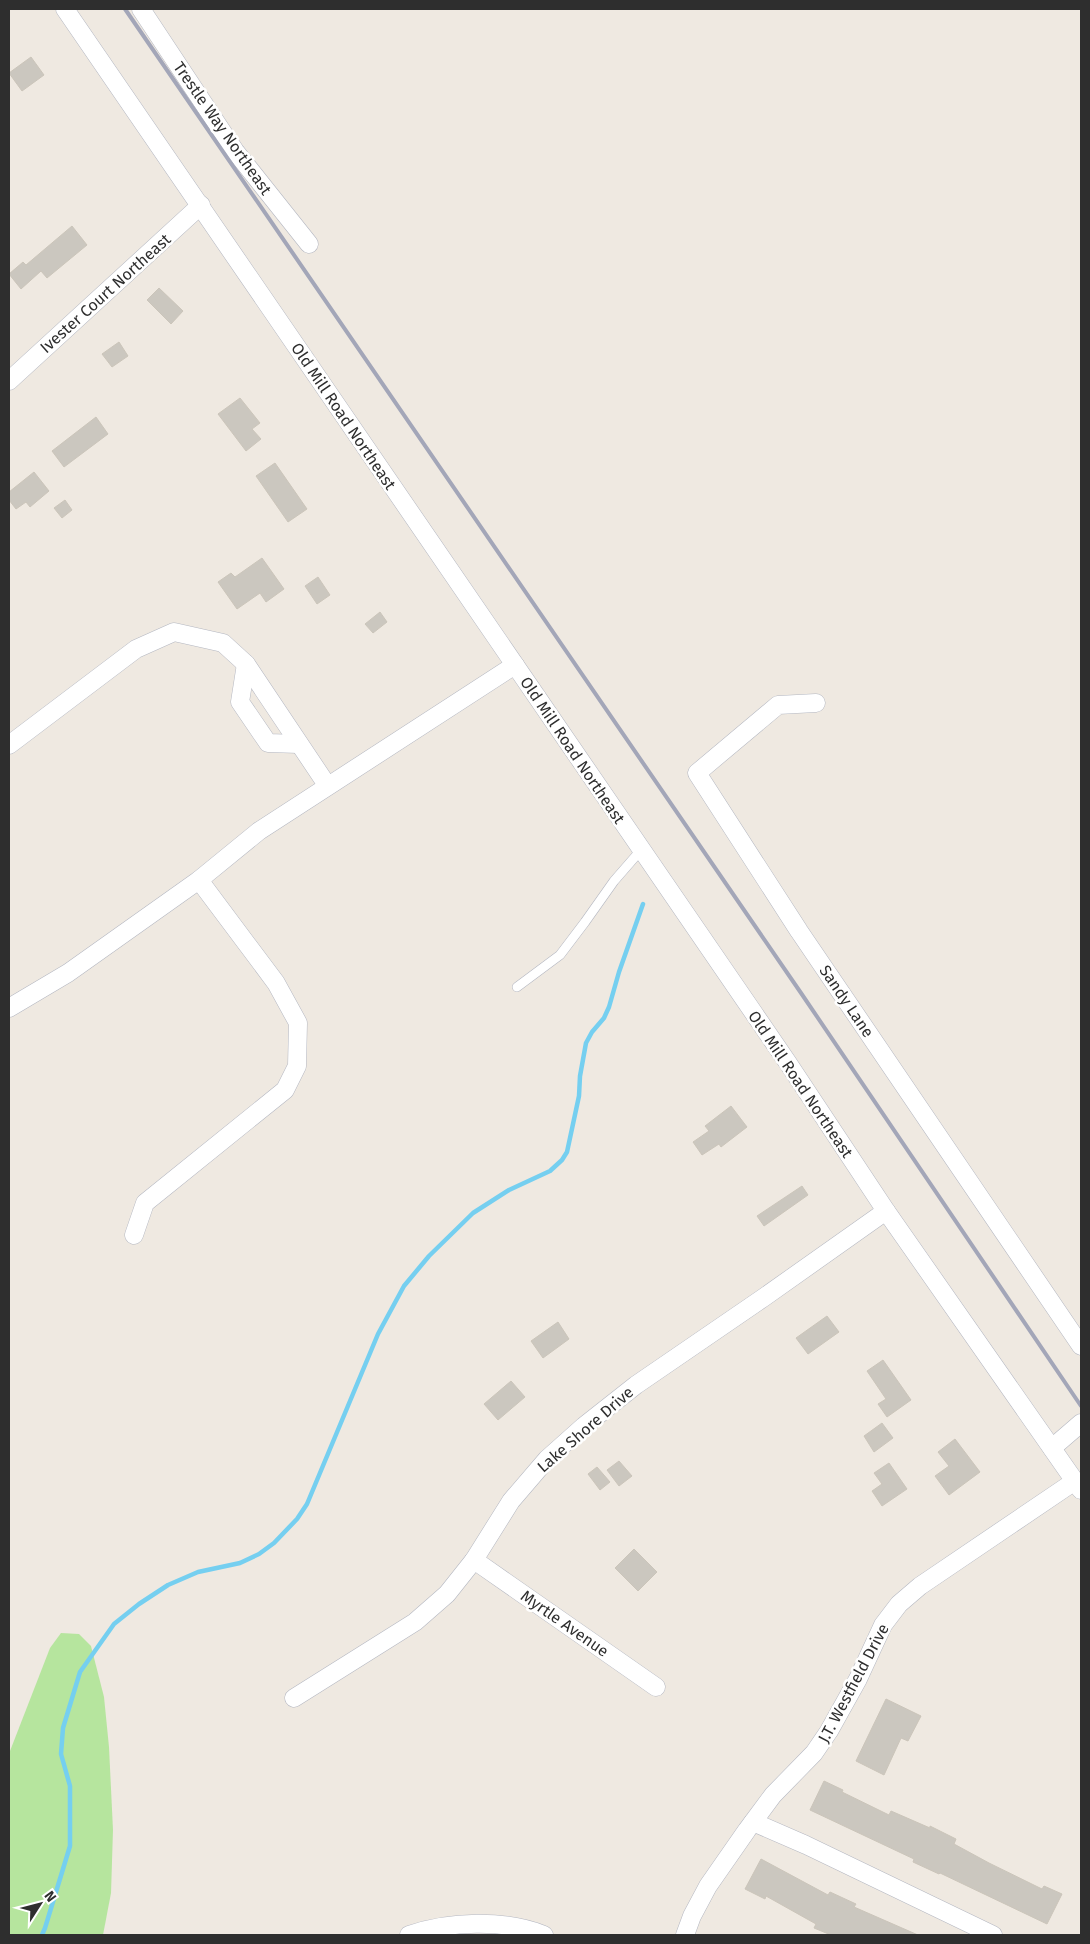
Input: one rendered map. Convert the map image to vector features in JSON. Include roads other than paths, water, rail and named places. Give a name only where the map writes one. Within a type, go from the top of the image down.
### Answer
[{"type":"street","name":"Old Mill Road Northeast","points":[[66,9],[788,1063],[886,1211],[1078,1485]]},
{"type":"street","name":"Trestle Way Northeast","points":[[141,9],[235,151],[309,244]]},
{"type":"street","name":"Ivester Court Northeast","points":[[9,381],[200,205]]},
{"type":"street","points":[[9,746],[136,649],[174,632],[223,642],[246,664],[327,785]]},
{"type":"street","points":[[246,664],[240,702],[268,743],[299,744]]},
{"type":"street","points":[[9,1008],[68,973],[199,880],[259,831],[327,785],[515,665]]},
{"type":"street","name":"Sandy Lane","points":[[816,704],[778,705],[697,773],[799,931],[1081,1346]]},
{"type":"street","points":[[134,1234],[145,1203],[285,1090],[297,1066],[298,1023],[276,982],[199,880]]},
{"type":"street","name":"Lake Shore Drive","points":[[294,1698],[415,1622],[447,1594],[474,1560],[511,1501],[547,1459],[584,1426],[636,1385],[764,1298],[886,1211]]},
{"type":"street","points":[[1052,1448],[1081,1424]]},
{"type":"street","name":"J.T. Westfield Drive","points":[[685,1935],[692,1916],[708,1886],[753,1822],[773,1795],[814,1753],[829,1731],[858,1679],[883,1625],[899,1604],[920,1586],[1078,1485]]},
{"type":"street","name":"Myrtle Avenue","points":[[474,1560],[656,1687]]},
{"type":"street","points":[[753,1822],[806,1845],[992,1935]]},
{"type":"street","points":[[409,1935],[423,1930],[460,1925],[497,1925],[532,1930],[544,1935]]},
{"type":"lane","points":[[517,987],[560,955],[586,922],[614,881],[641,850]]},
{"type":"waterway","points":[[42,1935],[70,1846],[70,1786],[61,1754],[63,1728],[80,1672],[114,1624],[139,1604],[168,1585],[198,1572],[240,1563],[259,1554],[274,1543],[297,1519],[307,1504],[378,1334],[404,1286],[429,1256],[473,1213],[509,1190],[550,1171],[562,1160],[567,1152],[579,1096],[580,1076],[586,1043],[592,1032],[604,1018],[609,1007],[643,904]]},
{"type":"railway","points":[[125,9],[801,993],[1081,1406]]}]
